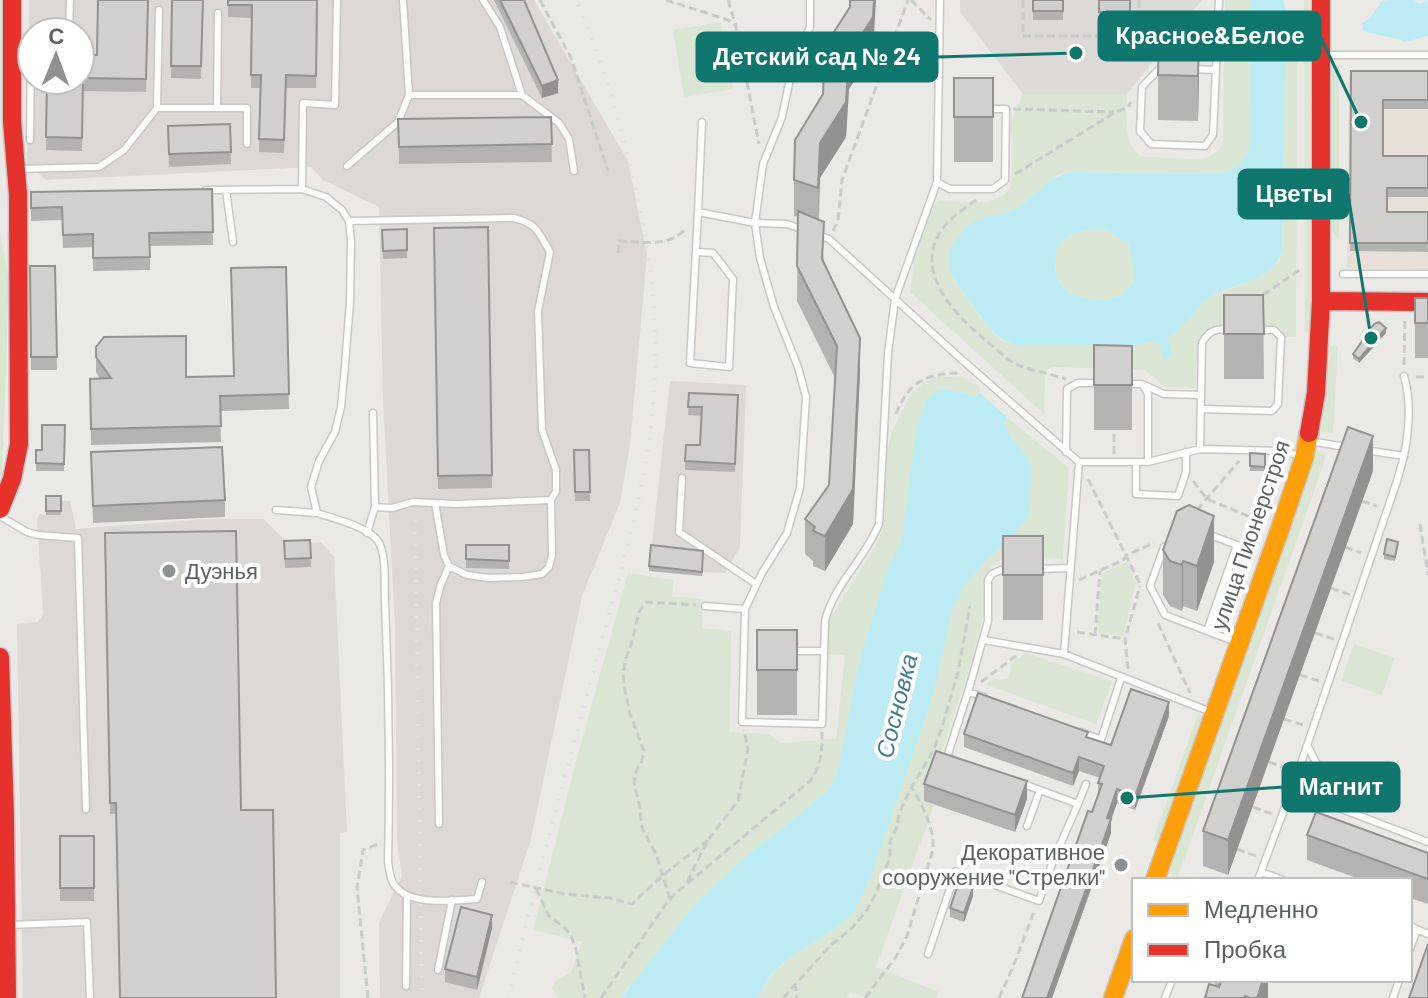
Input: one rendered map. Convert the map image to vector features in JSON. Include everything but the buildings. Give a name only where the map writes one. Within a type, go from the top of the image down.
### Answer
[{"type":"street","name":"улица Пионерстроя","points":[[1159,878],[1306,449],[1316,393],[1321,301],[1321,0]]},
{"type":"street","points":[[0,509],[12,479],[19,444],[26,194],[14,169],[20,96]]},
{"type":"street","points":[[1321,301],[1428,302]]},
{"type":"street","points":[[0,657],[7,998]]},
{"type":"street","points":[[1113,998],[1132,945]]},
{"type":"lane","points":[[302,189],[303,103],[335,105],[337,0]]},
{"type":"lane","points":[[347,166],[398,122],[409,95],[403,0]]},
{"type":"lane","points":[[483,0],[500,27],[522,95],[559,123],[569,139],[574,171]]},
{"type":"lane","points":[[810,0],[810,27],[790,79],[782,117],[763,164],[755,223],[760,258],[774,307],[798,367],[806,397],[800,488],[787,533],[756,584],[745,609],[742,722],[822,724],[828,608],[838,588],[872,541],[879,524],[888,353],[895,299],[937,182],[940,0]]},
{"type":"lane","points":[[1168,58],[1142,87],[1140,131],[1151,144],[1205,146],[1213,135],[1219,0]]},
{"type":"lane","points":[[14,169],[99,167],[124,150],[157,108],[159,10]]},
{"type":"lane","points":[[217,108],[218,13]]},
{"type":"lane","points":[[1177,48],[1196,26],[1218,25]]},
{"type":"lane","points":[[1321,55],[1428,55]]},
{"type":"lane","points":[[1160,68],[1174,69]]},
{"type":"lane","points":[[1188,69],[1216,70]]},
{"type":"lane","points":[[409,95],[522,95]]},
{"type":"lane","points":[[28,96],[30,140]]},
{"type":"lane","points":[[939,107],[952,108]]},
{"type":"lane","points":[[157,108],[247,108],[247,144]]},
{"type":"lane","points":[[937,182],[950,189],[993,189],[1005,180],[1006,109],[979,108]]},
{"type":"lane","points":[[697,252],[713,253],[733,279],[729,367],[690,363],[702,122]]},
{"type":"lane","points":[[197,191],[302,189],[326,197],[342,210],[349,221],[350,302],[342,392],[335,432],[319,461],[311,487],[317,513]]},
{"type":"lane","points":[[226,190],[233,242]]},
{"type":"lane","points":[[698,212],[755,223],[787,224],[829,239],[1079,462],[1148,462],[1200,449],[1285,451],[1348,447]]},
{"type":"lane","points":[[349,221],[514,218],[529,221],[550,252],[538,311],[542,430],[556,470],[556,491],[551,500],[552,555],[549,567],[542,574],[489,578],[467,575],[449,566],[444,555],[435,503]]},
{"type":"lane","points":[[1343,274],[1428,274]]},
{"type":"lane","points":[[1200,449],[1202,343],[1207,334],[1214,329],[1274,330],[1281,337],[1278,404],[1272,411],[1201,409]]},
{"type":"lane","points":[[1259,878],[1313,729],[1404,456],[1408,437],[1409,392],[1404,376]]},
{"type":"lane","points":[[1066,452],[1067,389],[1078,383],[1110,383]]},
{"type":"lane","points":[[1126,384],[1142,384],[1164,394],[1201,395]]},
{"type":"lane","points":[[1142,384],[1148,394],[1148,462]]},
{"type":"lane","points":[[367,533],[375,507],[373,413]]},
{"type":"lane","points":[[1362,450],[1404,456]]},
{"type":"lane","points":[[1136,462],[1136,494],[1178,496],[1186,472],[1186,452]]},
{"type":"lane","points":[[1064,654],[1079,462]]},
{"type":"lane","points":[[682,478],[679,532],[756,584]]},
{"type":"lane","points":[[375,507],[392,508],[413,502],[456,504],[551,500]]},
{"type":"lane","points":[[276,510],[317,513],[339,519],[377,540],[383,555],[388,862],[391,880],[407,896],[433,900],[477,899],[482,882]]},
{"type":"lane","points":[[0,516],[27,532],[78,538],[86,809]]},
{"type":"lane","points":[[1198,531],[1237,545],[1207,631]]},
{"type":"lane","points":[[1175,541],[1164,547],[1150,586],[1165,615],[1239,643]]},
{"type":"lane","points":[[439,824],[436,603],[449,566]]},
{"type":"lane","points":[[1029,569],[1070,568]]},
{"type":"lane","points":[[959,761],[947,757],[984,640],[988,621],[988,580],[1001,570],[1015,569]]},
{"type":"lane","points":[[705,606],[745,609]]},
{"type":"lane","points":[[984,640],[1064,654],[1214,713]]},
{"type":"lane","points":[[744,651],[760,651]]},
{"type":"lane","points":[[776,651],[824,651]]},
{"type":"lane","points":[[1072,729],[1101,740],[1121,678]]},
{"type":"lane","points":[[968,692],[998,703]]},
{"type":"lane","points":[[1307,745],[1317,764],[1315,776]]},
{"type":"lane","points":[[1017,782],[1078,804]]},
{"type":"lane","points":[[928,954],[956,871],[1039,901],[1086,784]]},
{"type":"lane","points":[[1027,826],[1040,790]]},
{"type":"lane","points":[[1292,790],[1428,842]]},
{"type":"lane","points":[[990,851],[1008,857],[1017,849],[1053,861]]},
{"type":"lane","points":[[1261,872],[1278,878]]},
{"type":"lane","points":[[406,986],[407,896]]},
{"type":"lane","points":[[438,970],[452,900]]},
{"type":"lane","points":[[6,925],[87,922],[90,998]]},
{"type":"lane","points":[[1414,927],[1428,934]]},
{"type":"path","points":[[540,0],[571,58],[608,171]]},
{"type":"path","points":[[666,0],[728,20],[736,26]]},
{"type":"path","points":[[728,0],[763,164]]},
{"type":"path","points":[[829,239],[838,221],[842,180],[909,0],[940,28]]},
{"type":"path","points":[[1023,0],[1023,36],[1139,36],[1139,0]]},
{"type":"path","points":[[1285,33],[1299,33]]},
{"type":"path","points":[[1005,180],[1128,107],[1142,87]]},
{"type":"path","points":[[1006,109],[1116,112]]},
{"type":"path","points":[[993,189],[962,210],[942,229],[933,251],[934,278],[950,306],[968,326],[1015,364],[1078,383]]},
{"type":"path","points":[[618,253],[619,241],[669,241],[680,235]]},
{"type":"path","points":[[1257,299],[1301,269]]},
{"type":"path","points":[[1404,376],[1405,311]]},
{"type":"path","points":[[895,415],[902,398],[926,378],[940,373],[974,370]]},
{"type":"path","points":[[1114,430],[1114,462]]},
{"type":"path","points":[[1198,510],[1247,450]]},
{"type":"path","points":[[1186,472],[1207,499],[1260,521]]},
{"type":"path","points":[[1362,501],[1387,509]]},
{"type":"path","points":[[1420,524],[1428,575]]},
{"type":"path","points":[[1068,585],[1157,541]]},
{"type":"path","points":[[1345,547],[1371,556]]},
{"type":"path","points":[[1095,635],[1100,571]]},
{"type":"path","points":[[1129,681],[1125,639],[1141,586]]},
{"type":"path","points":[[1331,588],[1357,597]]},
{"type":"path","points":[[670,899],[656,854],[641,822],[634,782],[644,751],[625,697],[623,673],[639,612],[646,602],[705,606]]},
{"type":"path","points":[[783,998],[867,910],[890,858],[890,841],[899,814],[933,751],[942,727],[958,672],[970,606]]},
{"type":"path","points":[[1065,630],[1125,639]]},
{"type":"path","points":[[1315,633],[1342,642]]},
{"type":"path","points":[[968,692],[1028,647]]},
{"type":"path","points":[[1300,675],[1328,684]]},
{"type":"path","points":[[1284,719],[1313,729]]},
{"type":"path","points":[[685,886],[708,840],[738,801],[748,749],[742,722]]},
{"type":"path","points":[[601,998],[670,899],[811,780],[822,756],[822,724]]},
{"type":"path","points":[[1269,762],[1298,772]]},
{"type":"path","points":[[865,998],[896,957],[907,936],[933,849],[933,834],[911,788]]},
{"type":"path","points":[[1253,807],[1281,817]]},
{"type":"path","points":[[368,998],[357,888],[359,867],[363,850],[389,840]]},
{"type":"path","points":[[510,882],[632,904],[708,840]]},
{"type":"path","points":[[1237,849],[1266,860]]},
{"type":"path","points":[[535,888],[549,916],[571,936],[585,998]]},
{"type":"path","points":[[999,998],[1039,901]]},
{"type":"path","points":[[795,983],[797,998]]},
{"type":"shaded area","points":[[29,0],[534,0],[628,161],[647,255],[630,445],[620,503],[582,596],[531,839],[479,998],[380,998],[379,922],[402,876],[397,843],[395,626],[383,401],[379,207],[323,180],[311,167],[46,180],[27,163],[28,96],[96,96],[96,16],[29,16]]},
{"type":"shaded area","points":[[960,0],[1202,0],[1127,94],[1023,94],[960,12]]},
{"type":"shaded area","points":[[1349,76],[1428,77],[1428,269],[1347,268]]},
{"type":"shaded area","points":[[670,381],[746,385],[740,547],[725,573],[703,572],[702,576],[649,571]]},
{"type":"shaded area","points":[[46,500],[70,501],[76,529],[205,519],[264,519],[290,545],[321,542],[334,557],[347,832],[340,833],[340,998],[23,998],[17,624],[38,622],[43,614],[37,519],[40,514],[46,515]]},
{"type":"green space","points":[[1225,0],[1250,0],[1249,150],[1242,161],[1230,170],[1212,174],[1072,172],[1058,175],[1014,210],[992,216],[954,279],[1000,340],[1014,345],[1132,346],[1158,341],[1173,356],[1168,337],[1179,330],[1204,302],[1215,294],[1251,281],[1279,262],[1282,251],[1285,39],[1297,39],[1296,337],[1285,337],[1277,326],[1214,326],[1204,331],[1198,341],[1195,388],[1165,387],[1145,370],[1051,367],[1045,374],[1044,414],[910,292],[925,221],[938,201],[988,202],[1004,195],[1011,186],[1013,138],[1008,127],[1023,94],[1127,94],[1128,137],[1142,157],[1200,159],[1213,154],[1223,144]]},
{"type":"green space","points":[[1304,0],[1309,0],[1310,332],[1305,332]]},
{"type":"green space","points":[[721,22],[733,89],[684,97],[673,30]]},
{"type":"green space","points":[[1330,65],[1339,65],[1339,237],[1330,229]]},
{"type":"green space","points":[[0,229],[9,283],[0,479]]},
{"type":"green space","points":[[1091,229],[1106,230],[1129,244],[1135,278],[1119,296],[1083,298],[1064,288],[1058,278],[1055,259],[1061,243],[1072,235]]},
{"type":"green space","points":[[1330,346],[1338,346],[1333,434],[1321,432]]},
{"type":"green space","points":[[938,376],[966,378],[979,387],[980,393],[976,396],[951,390],[916,430],[902,538],[885,576],[858,667],[839,766],[830,788],[753,850],[621,998],[559,998],[552,988],[556,980],[571,972],[582,942],[533,930],[628,573],[674,580],[672,596],[703,599],[702,628],[731,631],[730,732],[769,734],[780,743],[836,739],[845,655],[827,654],[826,628],[882,531],[891,433],[910,395],[924,382]]},
{"type":"green space","points":[[1008,418],[1069,468],[1063,559],[1006,559],[987,572],[975,647],[925,801],[934,805],[876,967],[939,992],[936,998],[867,998],[850,992],[847,998],[757,998],[772,974],[789,958],[854,913],[871,877],[933,696],[952,611],[963,586],[1011,538],[1031,482],[1032,469],[1026,454],[1003,423]]},
{"type":"green space","points":[[1317,450],[1326,453],[1323,466],[1178,877],[1168,874]]},
{"type":"green space","points":[[1127,562],[1136,582],[1123,636],[1097,632],[1102,573]]},
{"type":"green space","points":[[1354,644],[1395,658],[1382,695],[1341,681]]},
{"type":"green space","points":[[1026,653],[1112,681],[1096,724],[987,685],[992,678],[1007,678],[1011,671],[1010,664]]},
{"type":"green space","points":[[1198,714],[1203,716],[1158,842],[1153,840]]},
{"type":"water","points":[[1250,0],[1284,0],[1282,251],[1278,261],[1263,275],[1208,298],[1181,328],[1168,337],[1173,356],[1164,360],[1158,341],[1132,346],[1014,345],[990,328],[951,272],[949,256],[952,247],[968,227],[980,219],[1016,208],[1063,174],[1212,174],[1234,168],[1249,150]],"holes":[[[1106,230],[1129,244],[1135,278],[1124,292],[1113,298],[1090,299],[1069,292],[1062,285],[1056,270],[1059,245],[1068,236],[1080,232]]]},
{"type":"water","points":[[1414,0],[1420,4],[1428,0],[1428,36],[1405,42],[1363,30],[1362,23],[1369,19],[1382,1]]},
{"type":"water","name":"Сосновка","points":[[940,390],[976,396],[980,393],[1008,418],[1004,423],[1026,454],[1032,469],[1029,516],[964,586],[952,611],[933,696],[871,877],[854,913],[789,958],[771,974],[757,998],[621,998],[694,905],[753,850],[830,788],[839,766],[858,667],[885,576],[902,538],[916,430],[926,401]]},
{"type":"railway","points":[[508,998],[628,542],[648,449],[654,395],[654,304],[649,259],[614,106],[594,43],[576,0]]},
{"type":"railway","points":[[415,520],[422,998]]},
{"type":"traffic: slow","points":[[1156,878],[1279,532],[1304,458],[1309,433]]},
{"type":"traffic: slow","points":[[1113,998],[1132,945]]},
{"type":"traffic: jam","points":[[0,509],[12,479],[19,444],[18,194],[12,121],[12,0]]},
{"type":"traffic: jam","points":[[1309,433],[1316,393],[1321,301],[1321,0]]},
{"type":"traffic: jam","points":[[1321,301],[1428,302]]},
{"type":"traffic: jam","points":[[0,657],[7,998]]},
{"type":"place","name":"Детский сад № 24","points":[[1076,53]]},
{"type":"place","name":"Красное&Белое","points":[[1361,122]]},
{"type":"place","name":"Цветы","points":[[1371,338]]},
{"type":"place","name":"Дуэнья","points":[[169,571]]},
{"type":"place","name":"Магнит","points":[[1127,798]]},
{"type":"place","name":"Декоративное сооружение \"Стрелки\"","points":[[1121,865]]}]
